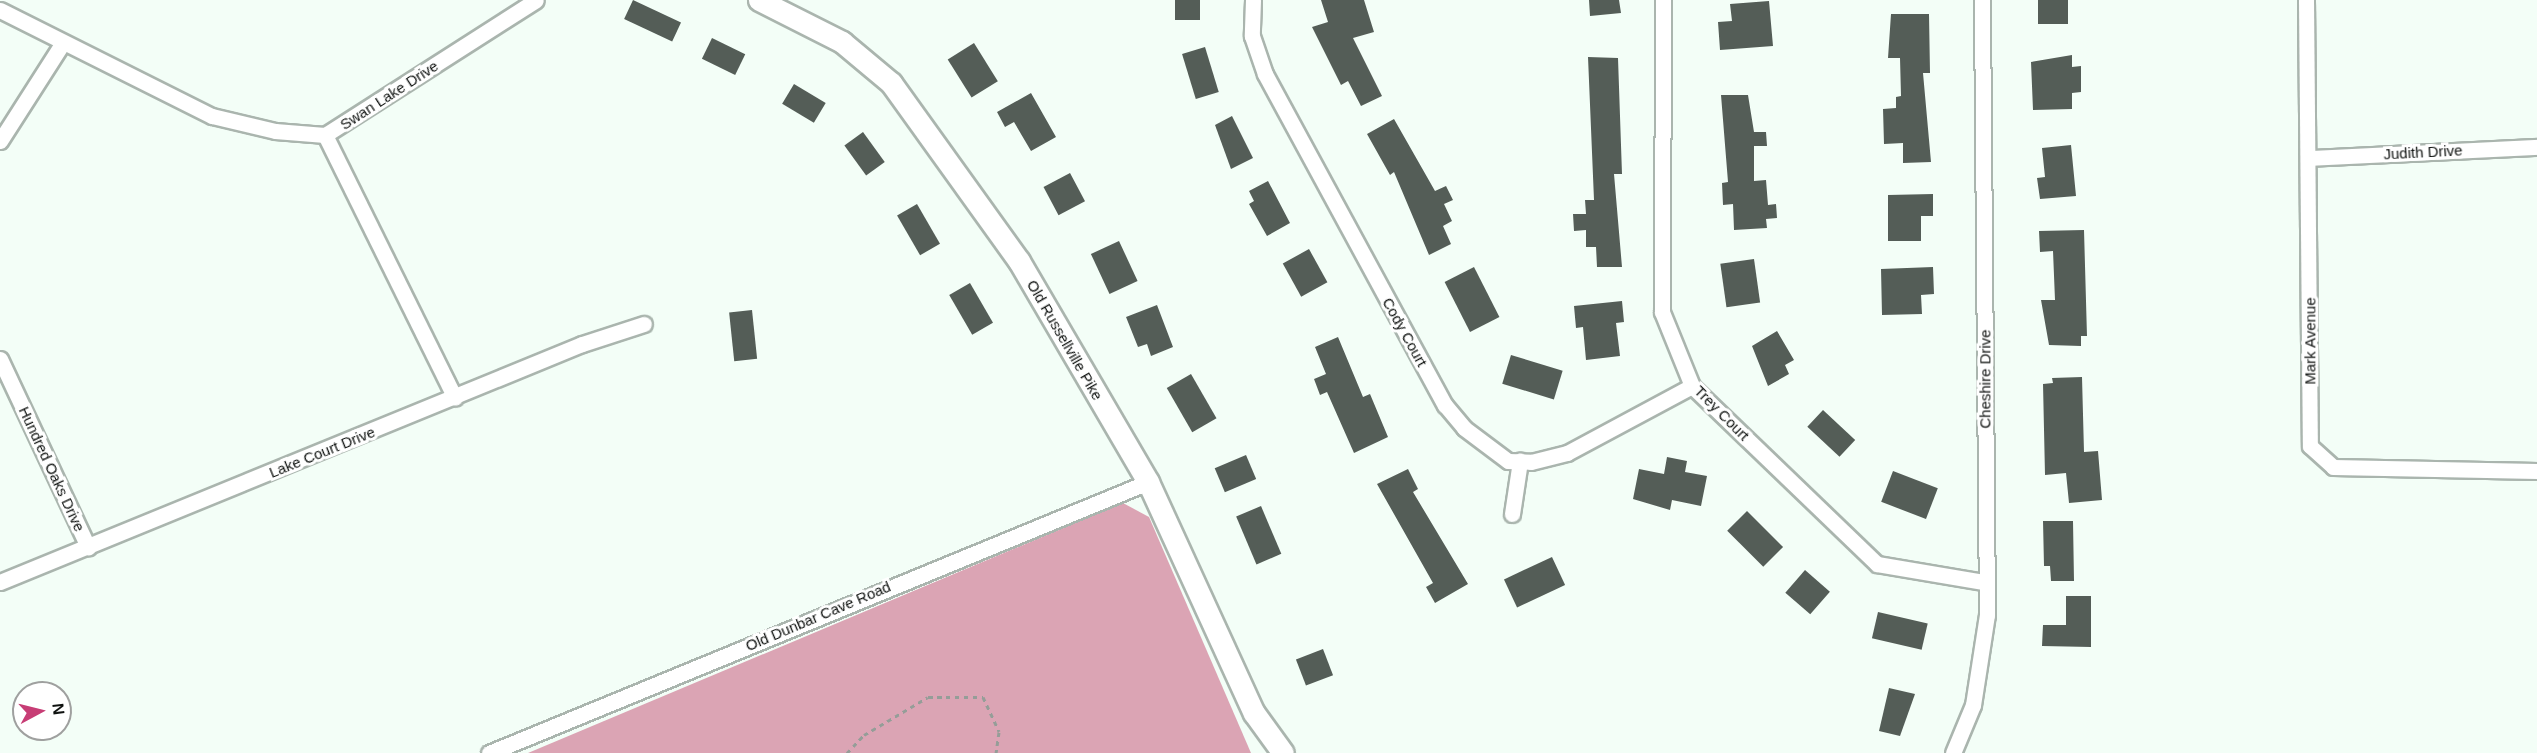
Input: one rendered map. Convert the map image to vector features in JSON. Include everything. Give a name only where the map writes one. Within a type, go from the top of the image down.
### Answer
[{"type":"street","name":"Swan Lake Drive","points":[[0,10],[62,44],[212,116],[275,131],[325,135],[536,0]]},
{"type":"street","name":"Old Russellville Pike","points":[[759,0],[842,42],[891,82],[1019,261],[1148,482],[1254,713],[1283,753]]},
{"type":"street","name":"Cody Court","points":[[1253,0],[1256,56],[1445,405],[1464,428],[1508,461],[1520,461]]},
{"type":"street","name":"Trey Court","points":[[1663,0],[1662,312],[1692,386],[1876,564],[1983,582]]},
{"type":"street","name":"Cheshire Drive","points":[[1953,753],[1973,705],[1987,615],[1983,582],[1982,0]]},
{"type":"street","name":"Mark Avenue","points":[[2306,0],[2310,446],[2333,467],[2537,471]]},
{"type":"street","points":[[0,141],[62,44]]},
{"type":"street","points":[[325,135],[455,398]]},
{"type":"street","name":"Judith Drive","points":[[2308,158],[2537,147]]},
{"type":"street","name":"Lake Court Drive","points":[[0,582],[644,324]]},
{"type":"street","name":"Hundred Oaks Drive","points":[[0,359],[88,547]]},
{"type":"street","points":[[1512,514],[1520,461],[1567,453],[1692,386]]},
{"type":"street","name":"Old Dunbar Cave Road","points":[[489,753],[1148,482]]},
{"type":"path","points":[[847,753],[864,735],[928,697],[983,697],[999,732],[996,753]]},
{"type":"shaded area","points":[[1123,503],[1149,517],[1251,753],[528,753]]},
{"type":"building","points":[[633,0],[681,22],[672,41],[624,19]]},
{"type":"building","points":[[1175,0],[1200,0],[1200,20],[1175,20]]},
{"type":"building","points":[[1321,0],[1364,0],[1374,32],[1353,38],[1382,96],[1361,106],[1348,81],[1341,85],[1312,27],[1328,22]]},
{"type":"building","points":[[1589,0],[1619,0],[1621,13],[1590,16]]},
{"type":"building","points":[[2038,0],[2068,0],[2068,24],[2038,24]]},
{"type":"building","points":[[1769,1],[1773,46],[1720,50],[1718,22],[1732,21],[1730,4]]},
{"type":"building","points":[[1891,14],[1929,14],[1930,73],[1923,73],[1931,162],[1903,163],[1903,143],[1884,144],[1883,109],[1896,108],[1896,97],[1901,96],[1900,58],[1888,58]]},
{"type":"building","points":[[712,38],[745,54],[735,75],[702,59]]},
{"type":"building","points":[[974,43],[998,81],[972,98],[948,59]]},
{"type":"building","points":[[1205,47],[1219,92],[1196,99],[1182,54]]},
{"type":"building","points":[[2072,55],[2072,67],[2081,66],[2081,92],[2072,93],[2072,109],[2033,110],[2031,62]]},
{"type":"building","points":[[1588,57],[1618,58],[1622,174],[1614,174],[1622,267],[1597,267],[1596,247],[1586,247],[1586,230],[1574,231],[1573,214],[1586,214],[1585,200],[1594,200]]},
{"type":"building","points":[[794,84],[826,103],[814,123],[782,104]]},
{"type":"building","points":[[1031,93],[1056,137],[1031,151],[1014,122],[1005,127],[997,112]]},
{"type":"building","points":[[1721,95],[1748,95],[1754,132],[1766,132],[1767,146],[1754,146],[1754,181],[1766,180],[1768,205],[1776,204],[1777,218],[1766,219],[1767,228],[1734,230],[1733,204],[1723,205],[1722,183],[1728,182]]},
{"type":"building","points":[[1232,116],[1253,158],[1231,169],[1215,125]]},
{"type":"building","points":[[1394,119],[1435,191],[1446,186],[1453,200],[1444,204],[1452,221],[1443,226],[1451,244],[1429,255],[1394,172],[1390,175],[1367,134]]},
{"type":"building","points":[[863,132],[885,162],[866,175],[844,146]]},
{"type":"building","points":[[2071,145],[2076,196],[2040,199],[2037,178],[2045,177],[2042,148]]},
{"type":"building","points":[[1070,173],[1085,201],[1059,215],[1044,187]]},
{"type":"building","points":[[1268,181],[1290,223],[1267,236],[1249,204],[1254,201],[1249,191]]},
{"type":"building","points":[[1933,194],[1933,216],[1921,216],[1921,241],[1888,241],[1888,195]]},
{"type":"building","points":[[917,204],[940,244],[920,255],[897,216]]},
{"type":"building","points":[[2084,230],[2087,336],[2081,336],[2081,346],[2049,345],[2041,300],[2055,300],[2053,251],[2040,252],[2039,231]]},
{"type":"building","points":[[1119,241],[1138,281],[1109,294],[1091,254]]},
{"type":"building","points":[[1309,249],[1327,282],[1301,297],[1283,264]]},
{"type":"building","points":[[1754,259],[1760,303],[1726,307],[1720,264]]},
{"type":"building","points":[[1474,267],[1499,317],[1470,332],[1445,282]]},
{"type":"building","points":[[1933,267],[1934,294],[1921,295],[1922,314],[1882,315],[1881,269]]},
{"type":"building","points":[[970,283],[993,323],[972,335],[949,295]]},
{"type":"building","points":[[1622,301],[1624,322],[1616,323],[1620,356],[1586,360],[1583,327],[1576,328],[1574,306]]},
{"type":"building","points":[[1157,305],[1173,347],[1151,356],[1147,344],[1138,347],[1126,317]]},
{"type":"building","points":[[752,310],[757,359],[734,361],[729,312]]},
{"type":"building","points":[[1777,331],[1794,360],[1785,365],[1789,374],[1768,386],[1752,346]]},
{"type":"building","points":[[1338,337],[1363,397],[1370,394],[1388,437],[1354,453],[1327,392],[1320,395],[1314,379],[1326,374],[1315,347]]},
{"type":"building","points":[[1511,355],[1563,371],[1554,399],[1502,384]]},
{"type":"building","points":[[1191,374],[1216,418],[1192,432],[1167,388]]},
{"type":"building","points":[[2082,377],[2084,452],[2098,451],[2102,500],[2069,503],[2066,473],[2045,475],[2043,384],[2053,383],[2052,378]]},
{"type":"building","points":[[1823,410],[1855,440],[1839,457],[1807,427]]},
{"type":"building","points":[[1246,455],[1256,479],[1225,492],[1215,468]]},
{"type":"building","points":[[1667,457],[1687,461],[1685,472],[1707,476],[1701,506],[1672,500],[1670,510],[1633,499],[1639,469],[1664,474]]},
{"type":"building","points":[[1408,469],[1418,489],[1413,492],[1468,584],[1435,603],[1426,587],[1433,583],[1377,484]]},
{"type":"building","points":[[1893,471],[1938,488],[1926,519],[1881,502]]},
{"type":"building","points":[[1261,506],[1281,554],[1256,564],[1236,517]]},
{"type":"building","points":[[1747,511],[1783,547],[1763,567],[1727,531]]},
{"type":"building","points":[[2043,521],[2073,521],[2074,581],[2051,581],[2050,566],[2044,566]]},
{"type":"building","points":[[1552,557],[1565,585],[1517,607],[1504,579]]},
{"type":"building","points":[[1805,570],[1830,592],[1810,614],[1785,593]]},
{"type":"building","points":[[2066,596],[2091,596],[2091,647],[2042,646],[2043,625],[2066,625]]},
{"type":"building","points":[[1878,612],[1928,623],[1922,650],[1872,638]]},
{"type":"building","points":[[1323,649],[1333,675],[1306,686],[1296,659]]},
{"type":"building","points":[[1889,688],[1915,694],[1900,736],[1879,731]]}]
